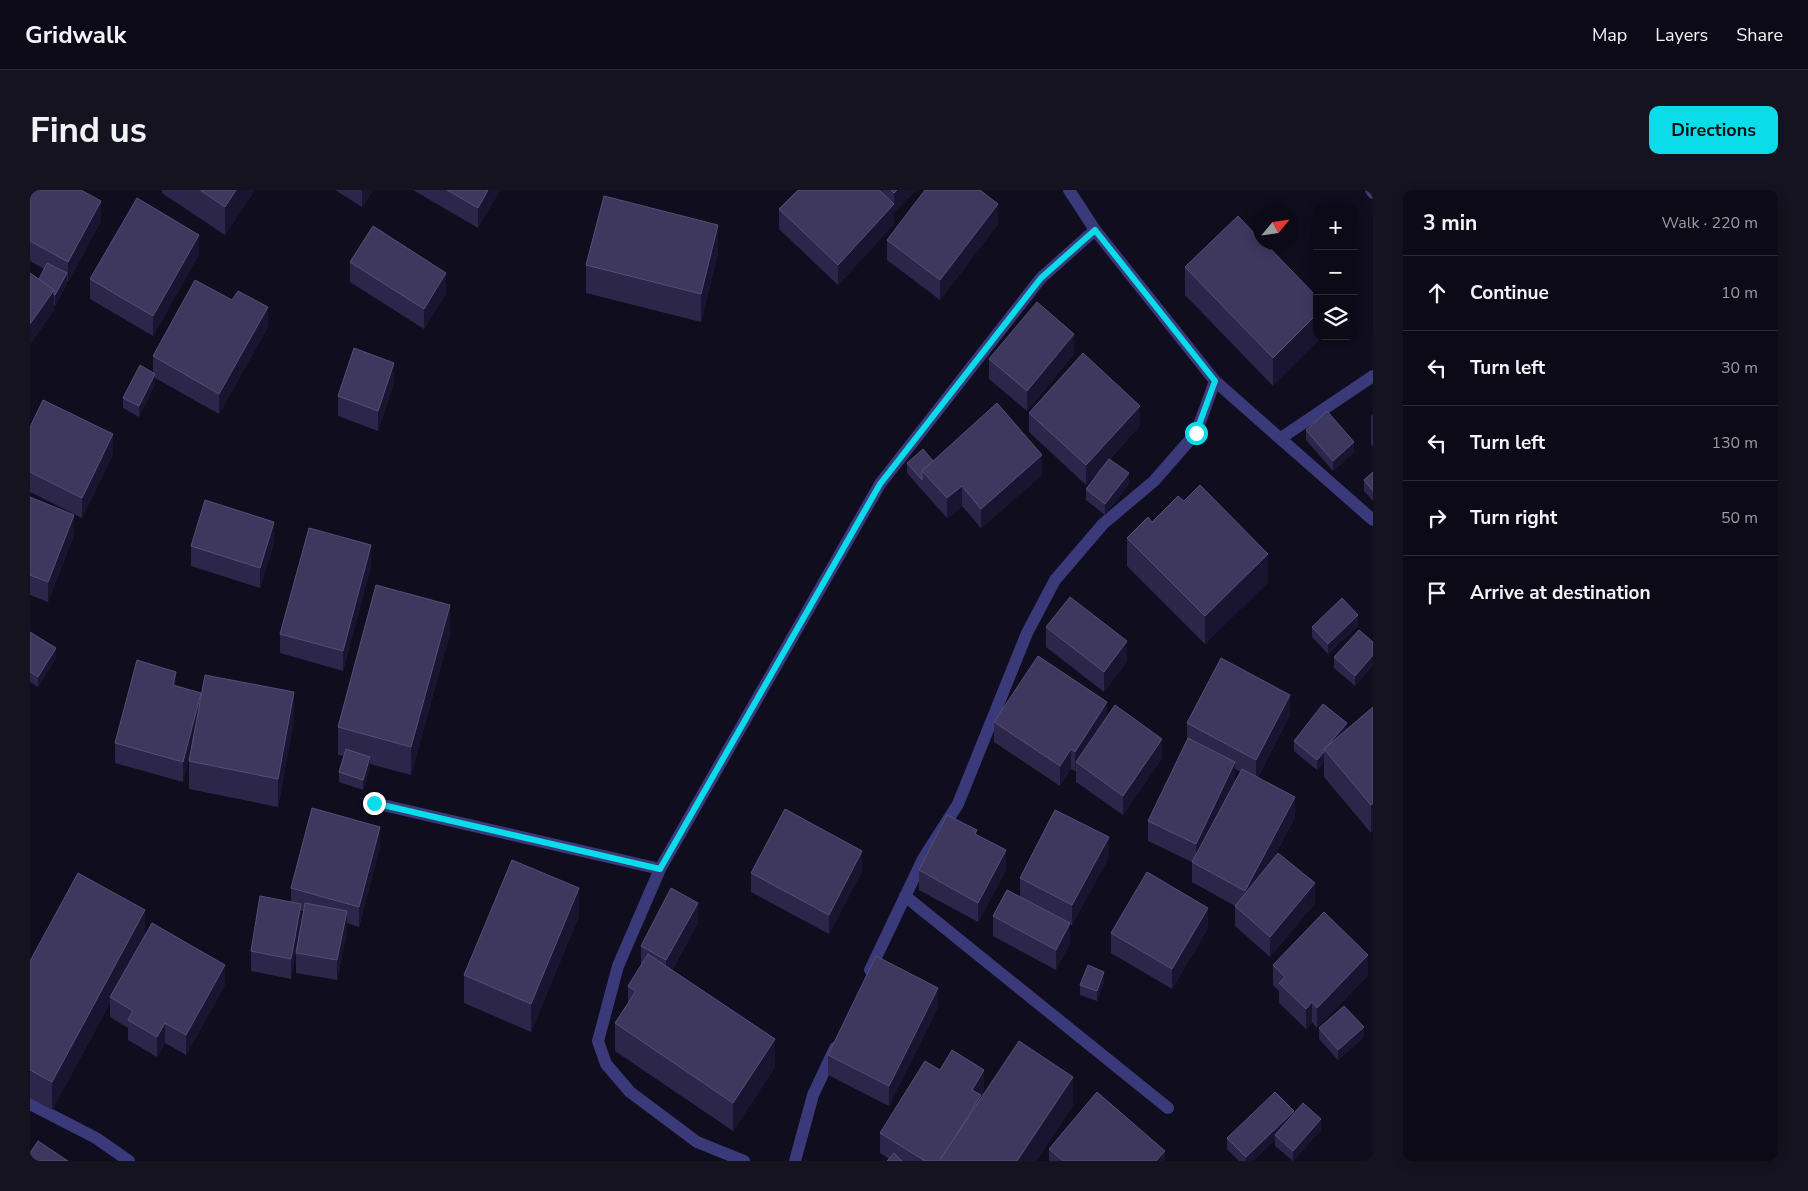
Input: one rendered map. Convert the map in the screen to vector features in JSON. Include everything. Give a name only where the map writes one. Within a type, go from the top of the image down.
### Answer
[{"type":"street","points":[[1069,190],[1095,230],[1215,381],[1373,520]]},
{"type":"street","points":[[744,1161],[697,1142],[630,1092],[606,1064],[598,1041],[618,966],[660,869],[880,484],[1041,278],[1095,230]]},
{"type":"street","points":[[1281,438],[1373,376]]},
{"type":"street","points":[[867,978],[923,859],[958,804],[1027,633],[1055,580],[1104,524],[1154,481],[1196,433],[1215,381]]},
{"type":"street","points":[[374,803],[660,869]]},
{"type":"street","points":[[905,896],[1168,1108]]},
{"type":"street","points":[[795,1161],[813,1095],[842,1032]]},
{"type":"street","points":[[30,1104],[96,1138],[129,1161]]},
{"type":"building","points":[[31,190],[81,190],[101,201],[68,262],[30,241]]},
{"type":"building","points":[[200,190],[236,190],[225,207]]},
{"type":"building","points":[[447,190],[488,190],[478,208]]},
{"type":"building","points":[[798,190],[879,190],[894,204],[838,265],[779,209]]},
{"type":"building","points":[[925,190],[980,190],[998,204],[940,280],[887,240]]},
{"type":"building","points":[[604,196],[718,225],[701,294],[586,265]]},
{"type":"building","points":[[137,198],[199,235],[153,316],[90,279]]},
{"type":"building","points":[[1238,216],[1253,232],[1253,250],[1272,250],[1313,293],[1313,318],[1273,358],[1185,267]]},
{"type":"building","points":[[373,226],[446,273],[424,309],[350,262]]},
{"type":"building","points":[[47,263],[67,273],[55,295],[54,290],[39,279]]},
{"type":"building","points":[[30,273],[54,290],[30,324]]},
{"type":"building","points":[[195,280],[232,300],[238,291],[268,307],[219,394],[153,356]]},
{"type":"building","points":[[1037,302],[1074,334],[1027,391],[989,359]]},
{"type":"building","points":[[354,348],[394,363],[378,411],[338,396]]},
{"type":"building","points":[[1083,353],[1140,406],[1086,465],[1029,413]]},
{"type":"building","points":[[140,365],[155,374],[139,406],[123,398]]},
{"type":"building","points":[[43,400],[113,434],[82,498],[30,472],[30,427]]},
{"type":"building","points":[[997,403],[1042,455],[981,509],[962,486],[947,498],[922,471]]},
{"type":"building","points":[[1327,411],[1354,442],[1333,461],[1306,430]]},
{"type":"building","points":[[923,449],[933,461],[922,471],[922,480],[907,463]]},
{"type":"building","points":[[1109,459],[1129,473],[1105,504],[1086,489]]},
{"type":"building","points":[[1373,472],[1373,491],[1364,480]]},
{"type":"building","points":[[1200,485],[1268,554],[1205,616],[1127,538],[1148,517],[1152,522],[1178,496],[1184,501]]},
{"type":"building","points":[[30,497],[74,515],[48,582],[30,575]]},
{"type":"building","points":[[205,500],[274,522],[260,568],[191,546]]},
{"type":"building","points":[[309,528],[371,545],[343,651],[280,634]]},
{"type":"building","points":[[376,585],[450,605],[411,747],[338,727]]},
{"type":"building","points":[[1070,597],[1127,641],[1104,672],[1046,627]]},
{"type":"building","points":[[1342,598],[1358,615],[1328,644],[1312,627]]},
{"type":"building","points":[[1359,630],[1373,642],[1373,655],[1355,676],[1334,657]]},
{"type":"building","points":[[30,632],[56,648],[38,677],[30,672]]},
{"type":"building","points":[[1038,656],[1107,702],[1075,752],[1071,749],[1060,766],[994,722]]},
{"type":"building","points":[[1221,658],[1290,695],[1256,760],[1187,723]]},
{"type":"building","points":[[137,660],[176,672],[173,685],[201,693],[183,762],[115,743]]},
{"type":"building","points":[[205,675],[294,692],[278,779],[189,761]]},
{"type":"building","points":[[1323,704],[1347,723],[1317,760],[1294,741]]},
{"type":"building","points":[[1115,705],[1162,739],[1123,796],[1076,762]]},
{"type":"building","points":[[1373,707],[1373,803],[1371,805],[1324,749]]},
{"type":"building","points":[[1188,738],[1235,762],[1196,844],[1148,821]]},
{"type":"building","points":[[346,749],[370,757],[363,780],[339,772]]},
{"type":"building","points":[[1242,769],[1295,797],[1245,891],[1192,862]]},
{"type":"building","points":[[312,808],[380,827],[359,907],[291,888]]},
{"type":"building","points":[[785,809],[862,851],[829,915],[751,873]]},
{"type":"building","points":[[1055,810],[1109,837],[1072,905],[1020,878]]},
{"type":"building","points":[[947,815],[977,830],[975,834],[1006,850],[978,903],[919,870]]},
{"type":"building","points":[[1278,853],[1315,883],[1270,937],[1235,906]]},
{"type":"building","points":[[512,860],[579,888],[531,1004],[464,975]]},
{"type":"building","points":[[1147,872],[1208,908],[1172,969],[1111,933]]},
{"type":"building","points":[[78,873],[145,910],[52,1082],[30,1070],[30,961]]},
{"type":"building","points":[[671,888],[698,903],[666,960],[641,946]]},
{"type":"building","points":[[1007,890],[1070,923],[1056,950],[993,916]]},
{"type":"building","points":[[260,896],[301,904],[291,959],[251,951]]},
{"type":"building","points":[[305,903],[347,911],[337,960],[296,953]]},
{"type":"building","points":[[1324,912],[1368,955],[1317,1008],[1312,1002],[1306,1009],[1279,983],[1285,977],[1273,965]]},
{"type":"building","points":[[152,923],[225,965],[186,1035],[165,1023],[157,1037],[128,1020],[133,1011],[110,997]]},
{"type":"building","points":[[648,954],[775,1039],[733,1103],[615,1023],[636,991],[628,986]]},
{"type":"building","points":[[876,956],[938,988],[889,1086],[828,1055]]},
{"type":"building","points":[[1088,965],[1104,972],[1097,991],[1080,985]]},
{"type":"building","points":[[1344,1006],[1364,1027],[1338,1050],[1319,1028]]},
{"type":"building","points":[[1019,1041],[1073,1077],[1017,1161],[939,1161]]},
{"type":"building","points":[[952,1050],[984,1070],[972,1090],[981,1095],[939,1161],[925,1161],[880,1133],[925,1061],[940,1070]]},
{"type":"building","points":[[1097,1092],[1165,1151],[1156,1161],[1063,1161],[1049,1149]]},
{"type":"building","points":[[1275,1092],[1294,1111],[1246,1157],[1227,1138]]},
{"type":"building","points":[[1303,1103],[1321,1119],[1293,1151],[1275,1135]]},
{"type":"building","points":[[38,1141],[68,1161],[30,1161],[30,1153]]},
{"type":"building","points":[[894,1153],[902,1161],[887,1161]]},
{"type":"route","points":[[374,803],[660,869],[880,484],[1041,278],[1095,230],[1215,381],[1196,433]]}]
